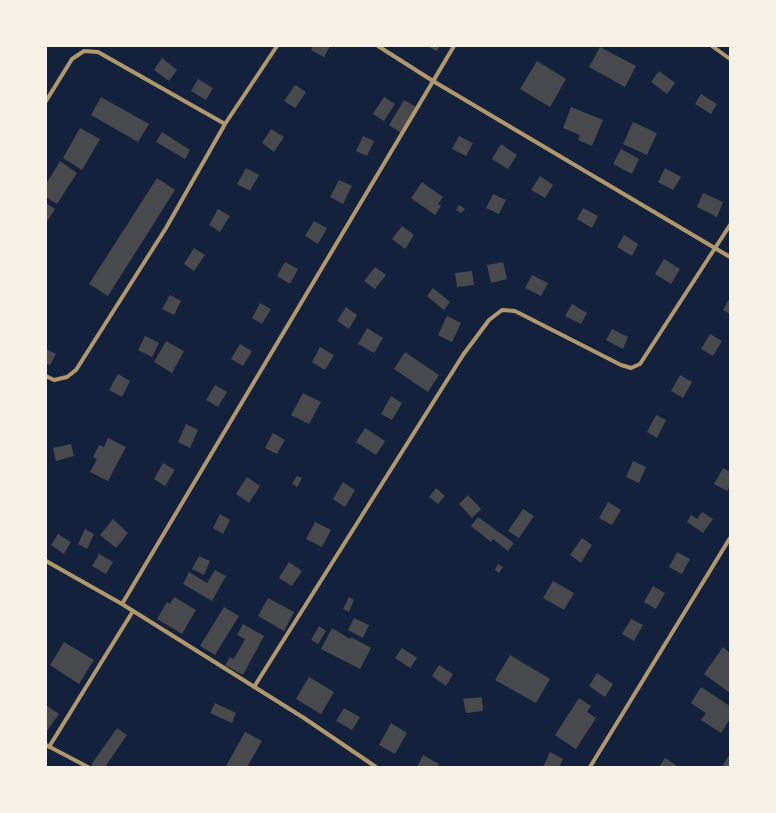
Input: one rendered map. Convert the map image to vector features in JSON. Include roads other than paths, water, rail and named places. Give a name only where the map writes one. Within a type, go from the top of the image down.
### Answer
[{"type":"street","points":[[46,376],[54,380],[67,377],[76,370],[166,228],[225,124],[277,46]]},
{"type":"street","points":[[378,46],[433,81],[730,257]]},
{"type":"street","points":[[122,604],[454,46]]},
{"type":"street","points":[[712,46],[730,59]]},
{"type":"street","points":[[46,101],[72,59],[84,51],[98,52],[225,124]]},
{"type":"street","points":[[254,687],[463,355],[489,320],[502,310],[516,312],[621,365],[631,368],[640,364],[730,225]]},
{"type":"street","points":[[590,767],[730,538]]},
{"type":"street","points":[[46,561],[122,604],[304,718],[376,767]]},
{"type":"street","points":[[88,767],[48,746],[133,611]]}]
